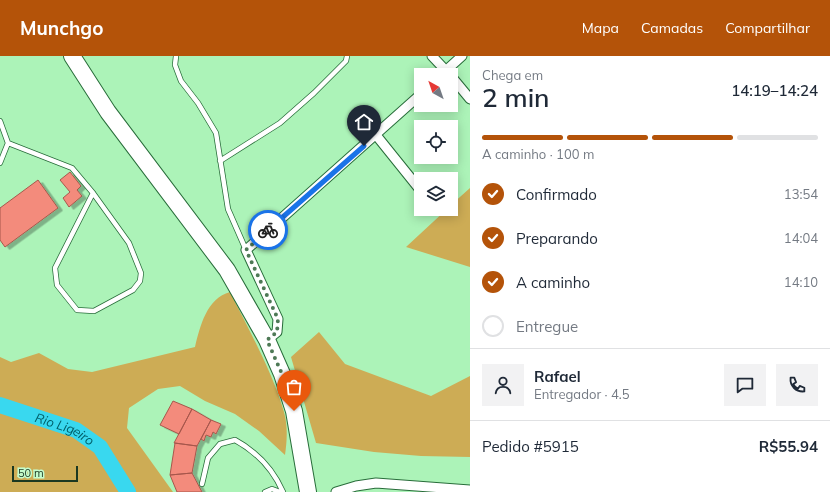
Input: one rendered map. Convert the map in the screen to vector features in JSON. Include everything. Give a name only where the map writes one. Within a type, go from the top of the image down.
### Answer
[{"type":"highway","points":[[72,56],[108,112],[227,270],[267,340],[282,374],[294,411],[308,492]]},
{"type":"street","points":[[432,56],[442,68]]},
{"type":"street","points":[[452,68],[462,56]]},
{"type":"street","points":[[458,86],[470,99]]},
{"type":"street","points":[[267,340],[277,332],[278,319],[246,250],[414,100]]},
{"type":"street","points":[[376,135],[414,183]]},
{"type":"street","points":[[336,492],[356,489],[376,483],[470,490]]},
{"type":"lane","points":[[176,56],[175,65],[181,81],[198,103],[216,133],[228,209],[246,250]]},
{"type":"lane","points":[[220,161],[280,123],[314,93],[346,60],[347,56]]},
{"type":"lane","points":[[0,121],[8,143],[0,163]]},
{"type":"lane","points":[[8,143],[72,168],[94,193],[129,243],[141,273],[140,281],[133,290],[94,311],[77,310],[57,285],[55,268],[94,193]]},
{"type":"lane","points":[[202,484],[208,458],[220,444],[235,440],[248,447],[261,458],[278,480],[282,492]]},
{"type":"lane","points":[[264,492],[272,489],[282,492]]},
{"type":"shaded area","points":[[470,188],[470,267],[406,247],[439,216],[458,216],[458,199]]},
{"type":"shaded area","points":[[230,292],[260,351],[279,397],[287,428],[285,455],[259,431],[235,414],[205,401],[180,386],[158,389],[129,408],[127,428],[173,492],[0,492],[0,357],[11,362],[39,353],[68,369],[92,372],[195,347],[202,322],[210,307],[222,295]]},
{"type":"shaded area","points":[[319,332],[345,364],[431,396],[470,376],[470,457],[421,456],[374,452],[316,443],[291,357]]},
{"type":"building","points":[[70,172],[81,186],[77,190],[82,196],[69,207],[63,198],[70,192],[60,180]]},
{"type":"building","points":[[38,180],[58,208],[5,247],[0,240],[0,208]]},
{"type":"building","points":[[173,401],[192,409],[179,434],[160,425]]},
{"type":"building","points":[[192,409],[211,420],[197,446],[174,443]]},
{"type":"building","points":[[211,420],[221,424],[216,434],[213,432],[211,437],[206,435],[204,441],[201,439]]},
{"type":"building","points":[[175,443],[197,446],[192,473],[170,475]]},
{"type":"building","points":[[192,473],[202,492],[177,492],[170,475]]},
{"type":"waterway","name":"Rio Ligeiro","points":[[0,405],[76,430],[100,447],[128,492]]},
{"type":"way so far","points":[[268,230],[246,250],[278,319],[277,332],[267,340],[282,374],[294,411]]},
{"type":"route","points":[[268,230],[364,146]]}]
